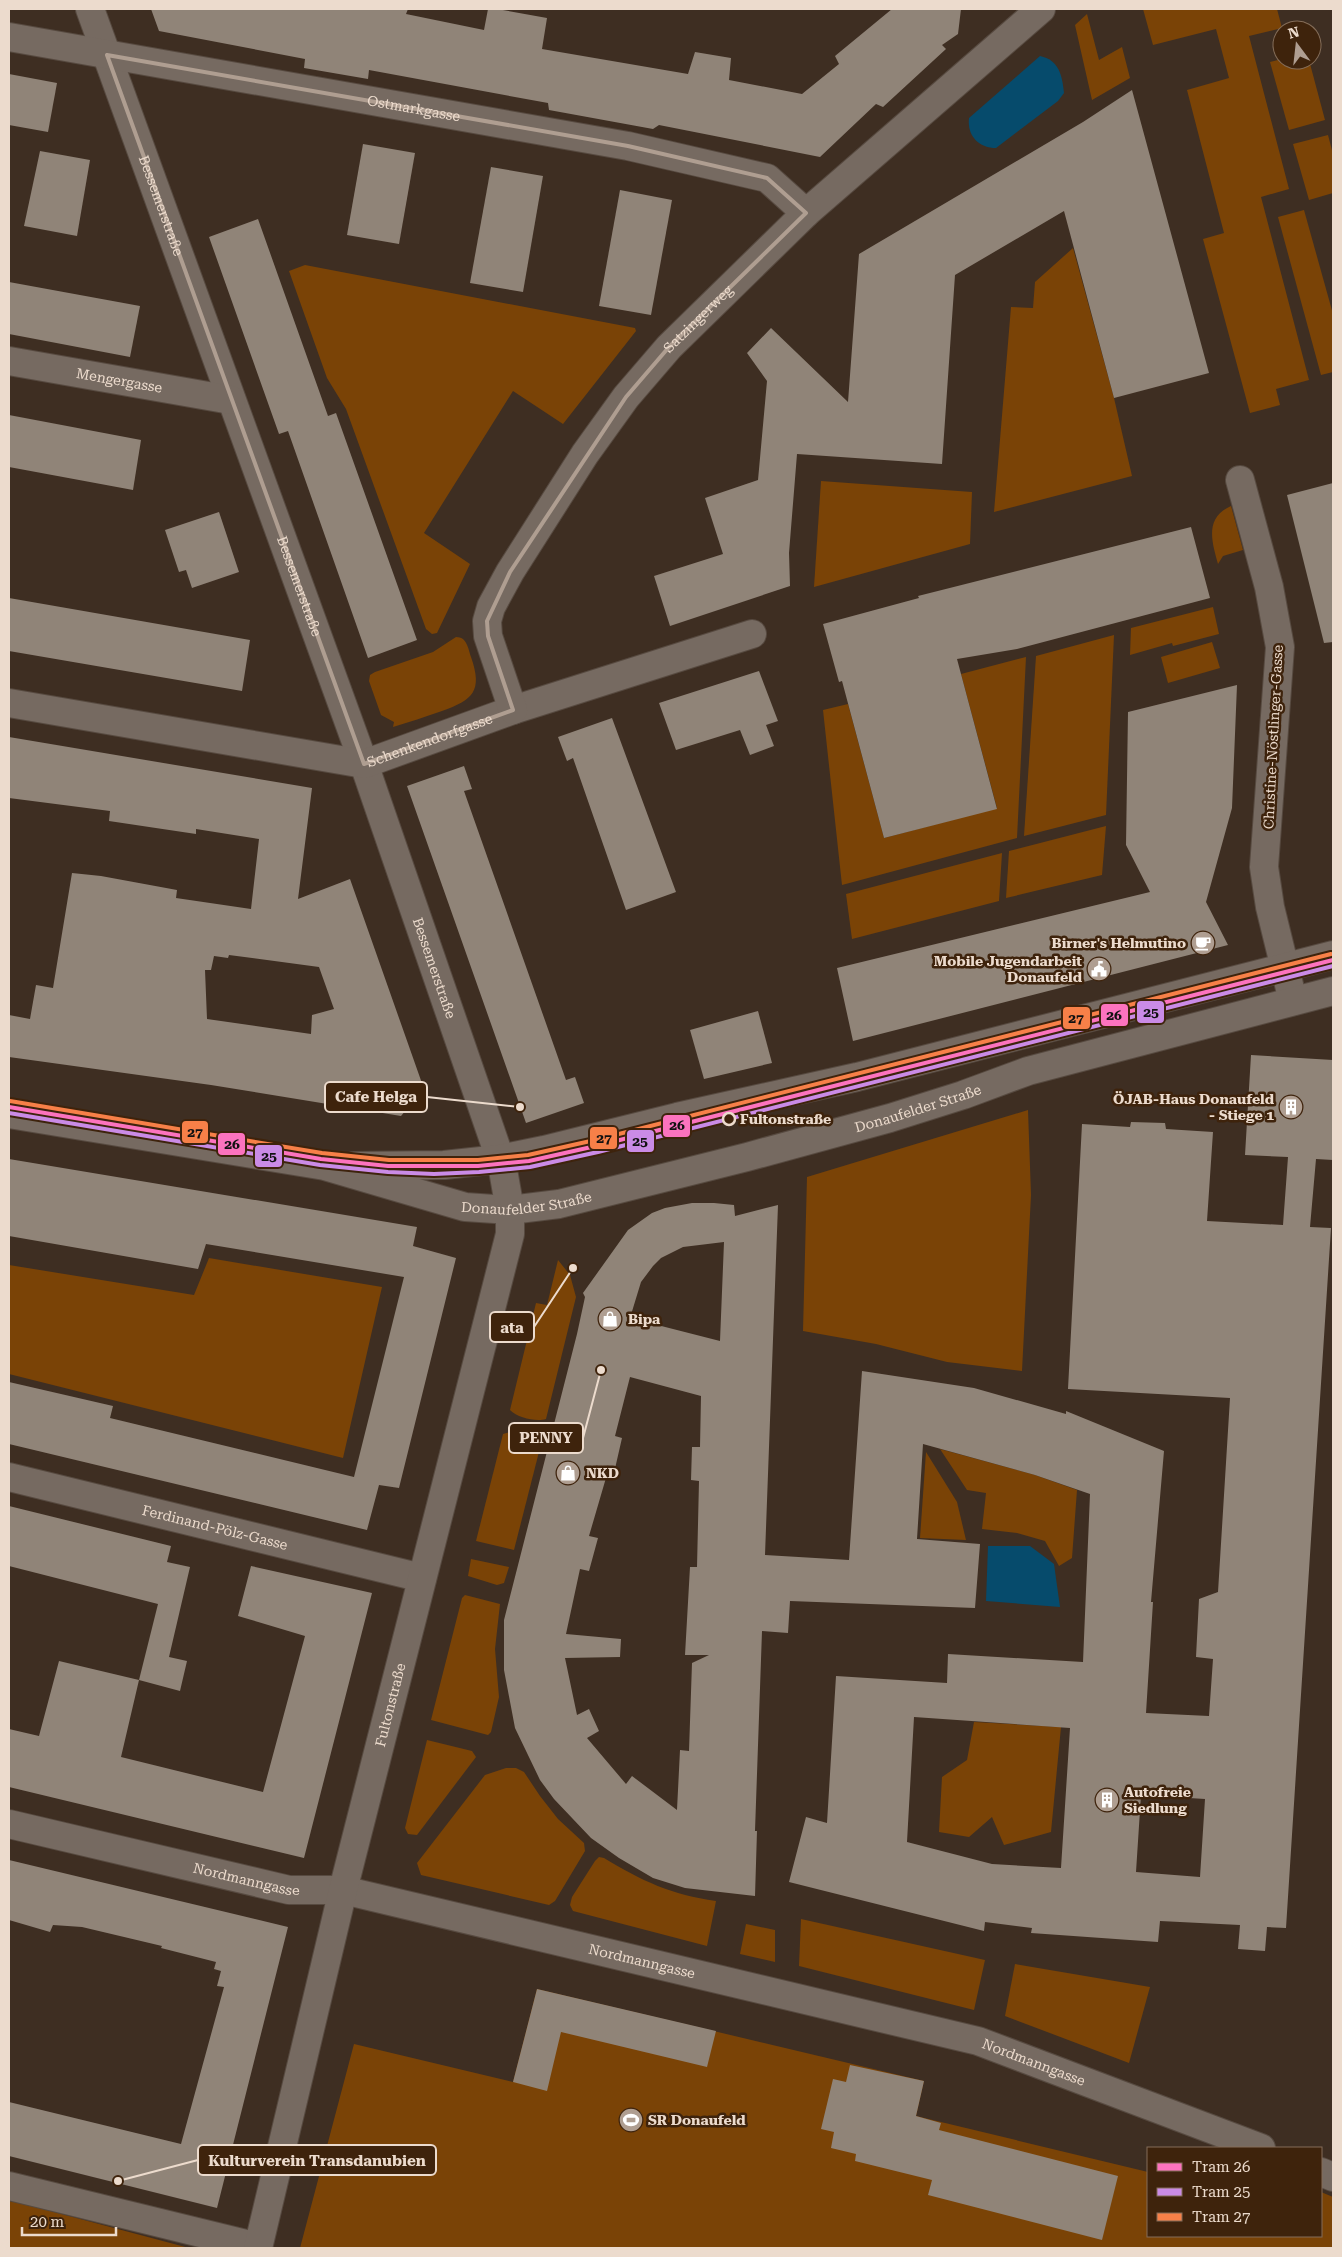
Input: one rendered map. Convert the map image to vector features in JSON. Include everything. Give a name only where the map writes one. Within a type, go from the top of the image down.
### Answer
[{"type":"street","name":"Bessemerstraße","points":[[90,9],[364,764],[501,1162]]},
{"type":"street","name":"Satzingerweg","points":[[514,710],[488,636],[487,621],[491,607],[510,572],[585,454],[626,397],[669,347],[806,213],[1041,9]]},
{"type":"street","name":"Ostmarkgasse","points":[[9,37],[656,152],[767,178],[806,213]]},
{"type":"street","name":"Mengergasse","points":[[9,361],[231,400]]},
{"type":"street","name":"Christine-Nöstlinger-Gasse","points":[[1240,480],[1269,587],[1280,647],[1264,867],[1270,907],[1293,1001]]},
{"type":"street","name":"Schenkendorfgasse","points":[[9,703],[364,764],[514,710],[752,634]]},
{"type":"street","name":"Donaufelder Straße","points":[[325,1166],[437,1165],[501,1162],[858,1077],[1333,955]]},
{"type":"street","name":"Donaufelder Straße","points":[[9,1114],[325,1166],[465,1206],[510,1210],[559,1204],[738,1159],[890,1118],[963,1095],[1028,1071],[1333,991]]},
{"type":"street","name":"Fultonstraße","points":[[258,2248],[342,1890],[510,1234],[510,1210],[501,1162]]},
{"type":"street","name":"Ferdinand-Pölz-Gasse","points":[[9,1477],[422,1578]]},
{"type":"street","name":"Nordmanngasse","points":[[9,1824],[288,1890],[342,1890],[978,2041],[1258,2147]]},
{"type":"street","points":[[9,2186],[258,2248]]},
{"type":"highlighted area","points":[[107,55],[628,146],[767,178],[806,213],[669,347],[626,397],[510,572],[487,621],[488,636],[513,710],[364,764]]},
{"type":"shaded area","points":[[1143,9],[1277,9],[1280,20],[1272,20],[1272,30],[1249,36],[1289,189],[1261,197],[1309,380],[1276,389],[1280,405],[1250,413],[1203,239],[1224,233],[1187,90],[1229,78],[1216,29],[1153,45]]},
{"type":"shaded area","points":[[1087,14],[1099,60],[1122,47],[1130,78],[1092,100],[1075,25]]},
{"type":"shaded area","points":[[1272,70],[1312,70],[1325,120],[1289,130]]},
{"type":"shaded area","points":[[1328,135],[1333,154],[1333,193],[1309,200],[1293,144]]},
{"type":"shaded area","points":[[1304,210],[1333,314],[1333,372],[1321,375],[1278,217]]},
{"type":"shaded area","points":[[1073,248],[1114,398],[1132,476],[994,512],[1011,307],[1033,308],[1035,282]]},
{"type":"shaded area","points":[[305,265],[635,328],[636,331],[563,424],[513,391],[424,533],[470,564],[437,633],[432,634],[426,629],[346,409],[327,378],[289,271]]},
{"type":"shaded area","points":[[821,481],[972,492],[970,544],[814,587]]},
{"type":"shaded area","points":[[1231,506],[1243,550],[1223,556],[1218,564],[1212,539],[1213,524],[1222,511]]},
{"type":"shaded area","points":[[1213,607],[1219,634],[1173,646],[1172,643],[1130,655],[1131,628]]},
{"type":"shaded area","points":[[1114,635],[1106,815],[1024,836],[1036,656]]},
{"type":"shaded area","points":[[456,637],[460,637],[465,641],[469,650],[476,678],[473,693],[453,707],[393,727],[394,722],[381,715],[369,681],[370,675],[433,652]]},
{"type":"shaded area","points":[[1212,642],[1220,668],[1168,683],[1161,657]]},
{"type":"shaded area","points":[[1026,657],[1017,838],[842,885],[823,710],[848,704],[884,838],[997,808],[961,674]]},
{"type":"shaded area","points":[[1106,826],[1102,875],[1006,898],[1009,851]]},
{"type":"shaded area","points":[[1002,853],[999,901],[852,939],[846,894]]},
{"type":"shaded area","points":[[1028,1110],[1031,1195],[1022,1371],[947,1362],[876,1344],[803,1331],[807,1177]]},
{"type":"shaded area","points":[[209,1258],[382,1287],[343,1458],[9,1374],[9,1265],[194,1295]]},
{"type":"shaded area","points":[[558,1260],[570,1275],[576,1297],[546,1419],[532,1420],[510,1410],[536,1303],[547,1305]]},
{"type":"shaded area","points":[[510,1432],[537,1438],[541,1444],[514,1550],[476,1541],[503,1434]]},
{"type":"shaded area","points":[[940,1449],[1035,1475],[1077,1490],[1072,1558],[1059,1566],[1045,1541],[1017,1533],[982,1529],[986,1493],[967,1490]]},
{"type":"shaded area","points":[[926,1452],[957,1502],[966,1540],[920,1538]]},
{"type":"shaded area","points":[[471,1559],[509,1567],[504,1583],[497,1585],[468,1576]]},
{"type":"shaded area","points":[[465,1595],[500,1604],[495,1649],[499,1697],[491,1732],[488,1735],[431,1720],[462,1598]]},
{"type":"shaded area","points":[[974,1722],[1061,1727],[1051,1832],[1004,1845],[992,1817],[969,1837],[939,1832],[942,1777],[967,1760]]},
{"type":"shaded area","points":[[427,1740],[472,1751],[476,1757],[417,1835],[408,1834],[405,1828]]},
{"type":"shaded area","points":[[506,1768],[516,1768],[524,1772],[558,1819],[584,1843],[585,1851],[555,1901],[549,1905],[421,1875],[417,1863],[485,1775]]},
{"type":"shaded area","points":[[599,1857],[631,1874],[671,1891],[716,1901],[707,1946],[573,1911],[570,1905],[572,1897]]},
{"type":"shaded area","points":[[801,1919],[985,1960],[974,2010],[799,1966]]},
{"type":"shaded area","points":[[746,1924],[775,1930],[775,1962],[740,1954]]},
{"type":"shaded area","points":[[1015,1964],[1150,1987],[1129,2063],[1005,2016]]},
{"type":"shaded area","name":"SR Donaufeld","points":[[537,1989],[924,2081],[916,2116],[1147,2172],[1147,2237],[1322,2237],[1322,2192],[1333,2197],[1333,2248],[300,2248],[354,2044],[513,2082]]},
{"type":"shaded area","points":[[9,2200],[189,2248],[9,2248]]},
{"type":"water","points":[[1040,56],[1051,61],[1058,69],[1061,74],[1064,93],[1058,101],[996,148],[979,143],[970,130],[969,118]]},
{"type":"water","points":[[988,1546],[1030,1546],[1054,1564],[1060,1607],[986,1601]]},
{"type":"building","points":[[151,9],[408,9],[406,14],[484,30],[488,9],[497,9],[547,18],[542,49],[688,74],[695,52],[731,58],[729,80],[802,94],[839,64],[835,56],[892,9],[961,9],[958,34],[942,45],[946,49],[883,107],[876,104],[820,157],[659,125],[653,129],[549,110],[548,103],[369,70],[368,79],[304,68],[305,59],[159,31]]},
{"type":"building","points":[[9,74],[57,83],[48,132],[9,125]]},
{"type":"building","points":[[1132,90],[1209,373],[1114,398],[1064,211],[955,275],[942,464],[797,454],[789,553],[790,586],[670,626],[654,576],[723,554],[705,498],[758,480],[767,381],[747,353],[771,328],[848,402],[859,254],[1083,122]]},
{"type":"building","points":[[363,144],[415,153],[399,244],[347,235]]},
{"type":"building","points":[[40,151],[90,160],[77,236],[24,226]]},
{"type":"building","points":[[491,167],[543,176],[523,292],[470,283]]},
{"type":"building","points":[[620,190],[672,200],[651,315],[599,306]]},
{"type":"building","points":[[258,219],[328,416],[336,413],[417,640],[368,658],[288,431],[279,434],[209,237]]},
{"type":"building","points":[[9,282],[140,306],[130,357],[9,334]]},
{"type":"building","points":[[9,415],[141,440],[133,490],[9,467]]},
{"type":"building","points":[[1333,483],[1333,642],[1324,643],[1287,495]]},
{"type":"building","points":[[219,512],[239,572],[192,588],[186,570],[179,572],[165,530]]},
{"type":"building","points":[[1191,527],[1210,598],[1017,649],[957,659],[997,809],[884,838],[842,681],[839,682],[823,624],[919,598],[918,596]]},
{"type":"building","points":[[9,598],[250,640],[242,691],[9,651]]},
{"type":"building","points":[[759,671],[778,721],[766,725],[774,746],[750,755],[740,730],[676,750],[659,703]]},
{"type":"building","points":[[1237,685],[1232,808],[1206,902],[1228,945],[853,1041],[837,968],[1150,892],[1126,845],[1128,712]]},
{"type":"building","points":[[612,718],[676,892],[626,910],[573,758],[567,761],[558,737]]},
{"type":"building","points":[[9,737],[312,788],[298,899],[350,879],[424,1089],[401,1116],[211,1085],[9,1057],[9,1015],[30,1019],[36,985],[53,988],[72,873],[101,876],[177,890],[176,898],[251,909],[259,839],[196,829],[196,834],[109,821],[110,811],[9,798]],"holes":[[[229,955],[319,967],[334,1009],[312,1015],[311,1034],[207,1019],[205,970],[211,970],[214,956],[228,958]]]},
{"type":"building","points":[[464,766],[472,789],[464,791],[566,1080],[575,1077],[584,1103],[526,1123],[407,786]]},
{"type":"building","points":[[758,1011],[772,1063],[704,1079],[690,1030]]},
{"type":"building","points":[[1251,1055],[1333,1060],[1333,1160],[1316,1159],[1310,1227],[1331,1228],[1286,1928],[1267,1927],[1265,1951],[1238,1949],[1240,1925],[1160,1921],[1158,1942],[1031,1933],[1032,1928],[985,1922],[984,1931],[789,1882],[806,1817],[827,1823],[836,1676],[947,1683],[948,1654],[1083,1662],[1090,1494],[1035,1475],[923,1444],[917,1539],[980,1544],[975,1608],[790,1601],[788,1633],[762,1631],[755,1831],[757,1831],[755,1896],[685,1888],[653,1878],[619,1858],[591,1838],[554,1799],[540,1780],[515,1728],[504,1670],[504,1620],[577,1334],[585,1297],[583,1293],[628,1230],[652,1213],[665,1208],[692,1203],[734,1205],[735,1216],[778,1205],[765,1555],[849,1560],[862,1371],[974,1388],[1066,1414],[1066,1411],[1164,1451],[1151,1602],[1153,1602],[1146,1713],[1209,1716],[1213,1659],[1196,1657],[1199,1599],[1218,1592],[1230,1398],[1068,1389],[1082,1124],[1130,1127],[1131,1122],[1165,1123],[1166,1129],[1213,1132],[1207,1221],[1283,1225],[1288,1157],[1245,1155]],"holes":[[[724,1242],[720,1341],[630,1318],[641,1282],[661,1258],[683,1247]],[[630,1377],[701,1396],[700,1447],[692,1447],[691,1480],[699,1481],[697,1567],[690,1567],[685,1655],[709,1655],[692,1663],[689,1751],[680,1750],[677,1810],[632,1776],[626,1784],[587,1738],[599,1731],[589,1709],[577,1715],[565,1658],[620,1657],[621,1639],[566,1634],[580,1569],[589,1571],[598,1538],[589,1536],[608,1471],[614,1473],[622,1438],[615,1436]],[[914,1717],[1070,1728],[1061,1868],[992,1864],[907,1842]],[[1141,1795],[1205,1799],[1200,1877],[1136,1872]]]},
{"type":"building","points":[[9,1159],[417,1227],[413,1246],[456,1258],[399,1488],[379,1485],[367,1530],[9,1444],[9,1382],[113,1406],[110,1418],[354,1477],[404,1277],[206,1244],[198,1269],[9,1236]]},
{"type":"building","points":[[9,1506],[171,1546],[167,1562],[190,1567],[169,1657],[187,1661],[180,1691],[139,1680],[158,1604],[9,1566]]},
{"type":"building","points":[[251,1566],[372,1593],[304,1858],[9,1787],[9,1729],[39,1736],[59,1661],[139,1680],[121,1757],[263,1792],[305,1636],[238,1616]]},
{"type":"building","points":[[9,1860],[288,1927],[217,2208],[9,2156],[9,2102],[181,2144],[224,1987],[217,1986],[221,1971],[214,1969],[216,1962],[161,1948],[162,1946],[82,1927],[53,1925],[50,1932],[9,1920]]},
{"type":"building","points":[[537,1989],[716,2031],[707,2067],[561,2032],[547,2091],[513,2082]]},
{"type":"building","points":[[850,2065],[924,2081],[916,2116],[941,2123],[939,2130],[1118,2176],[1102,2240],[928,2195],[932,2180],[855,2161],[856,2154],[831,2148],[834,2132],[821,2129],[833,2079],[846,2082]]},
{"type":"tram line","name":"27","points":[[10,1101],[322,1153],[389,1160],[478,1160],[528,1155],[595,1140],[1331,954]]},
{"type":"tram line","name":"26","points":[[9,1107],[321,1159],[388,1166],[478,1166],[529,1161],[596,1146],[1333,960]]},
{"type":"tram line","name":"25","points":[[9,1113],[320,1165],[388,1172],[434,1174],[530,1167],[598,1152],[1333,966]]},
{"type":"place","name":"Birner's Helmutino","points":[[1203,943]]},
{"type":"place","name":"Mobile Jugendarbeit Donaufeld","points":[[1099,969]]},
{"type":"place","name":"Cafe Helga","points":[[520,1107]]},
{"type":"place","name":"ÖJAB-Haus Donaufeld - Stiege 1","points":[[1291,1107]]},
{"type":"place","name":"Fultonstraße","points":[[729,1119]]},
{"type":"place","name":"ata","points":[[573,1268]]},
{"type":"place","name":"Bipa","points":[[610,1319]]},
{"type":"place","name":"PENNY","points":[[601,1370]]},
{"type":"place","name":"NKD","points":[[568,1473]]},
{"type":"place","name":"Autofreie Siedlung","points":[[1107,1800]]},
{"type":"place","name":"SR Donaufeld","points":[[631,2120]]},
{"type":"place","name":"Kulturverein Transdanubien","points":[[118,2181]]}]
